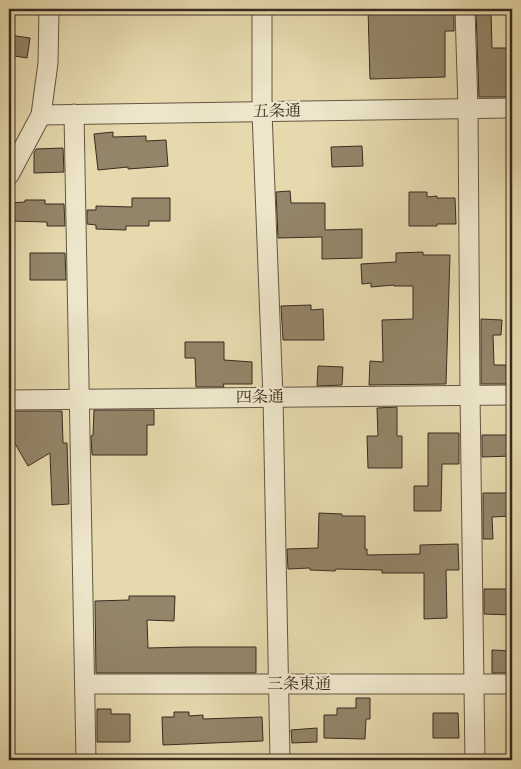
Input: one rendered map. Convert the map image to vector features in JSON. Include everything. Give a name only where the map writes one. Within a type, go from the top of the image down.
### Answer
[{"type":"street","points":[[9,175],[41,115],[48,63],[49,9]]},
{"type":"street","points":[[262,9],[262,112],[272,397],[280,760]]},
{"type":"street","points":[[465,9],[468,109],[475,760]]},
{"type":"street","name":"五条通","points":[[41,115],[512,108]]},
{"type":"street","points":[[74,114],[86,760]]},
{"type":"street","name":"四条通","points":[[9,400],[512,395]]},
{"type":"street","name":"三条東通","points":[[85,684],[512,684]]},
{"type":"building","points":[[368,9],[445,9],[445,13],[454,13],[454,31],[445,31],[445,77],[370,79]]},
{"type":"building","points":[[476,12],[491,12],[492,48],[512,48],[512,97],[479,97]]},
{"type":"building","points":[[9,35],[30,38],[27,58],[9,55]]},
{"type":"building","points":[[113,132],[113,137],[146,136],[146,141],[166,140],[168,166],[98,170],[94,134]]},
{"type":"building","points":[[362,146],[363,166],[332,167],[331,147]]},
{"type":"building","points":[[63,148],[64,172],[34,173],[34,153],[36,149]]},
{"type":"building","points":[[290,191],[291,203],[325,203],[325,230],[362,229],[362,258],[322,259],[322,237],[278,238],[276,192]]},
{"type":"building","points":[[409,192],[427,192],[427,197],[455,198],[456,224],[409,226]]},
{"type":"building","points":[[132,198],[170,198],[170,221],[149,221],[149,226],[126,226],[126,230],[96,229],[96,225],[87,224],[87,210],[96,210],[96,206],[132,207]]},
{"type":"building","points":[[25,200],[45,200],[45,204],[64,204],[65,226],[47,226],[47,222],[9,221],[9,203],[25,202]]},
{"type":"building","points":[[423,252],[423,255],[450,255],[446,384],[369,385],[370,361],[383,362],[382,320],[413,319],[413,286],[371,287],[371,283],[362,284],[361,264],[396,262],[396,253]]},
{"type":"building","points":[[30,253],[65,253],[66,280],[30,280]]},
{"type":"building","points":[[311,305],[311,310],[323,309],[324,340],[283,340],[281,306]]},
{"type":"building","points":[[481,319],[502,320],[501,335],[493,335],[494,365],[506,365],[507,384],[481,384]]},
{"type":"building","points":[[185,342],[224,342],[224,360],[252,362],[252,384],[223,384],[224,387],[196,387],[195,358],[185,358]]},
{"type":"building","points":[[318,366],[343,367],[342,385],[317,386]]},
{"type":"building","points":[[397,407],[397,436],[402,436],[402,468],[368,468],[367,436],[378,436],[377,408]]},
{"type":"building","points":[[94,410],[154,410],[154,425],[147,425],[147,455],[92,455],[91,436],[93,435]]},
{"type":"building","points":[[9,411],[62,411],[63,443],[67,443],[69,504],[52,505],[50,453],[28,466],[9,433]]},
{"type":"building","points":[[428,433],[459,433],[459,464],[442,464],[441,511],[414,511],[414,486],[428,486]]},
{"type":"building","points":[[482,435],[512,435],[512,456],[482,457]]},
{"type":"building","points":[[483,493],[512,493],[512,516],[492,517],[493,539],[483,539]]},
{"type":"building","points":[[319,513],[365,516],[365,549],[367,549],[367,555],[420,554],[420,545],[458,544],[459,570],[446,570],[447,618],[424,619],[424,573],[382,573],[382,570],[288,569],[287,549],[318,548]]},
{"type":"building","points":[[484,589],[512,589],[512,615],[484,614]]},
{"type":"building","points":[[129,596],[175,596],[174,621],[147,620],[148,648],[256,647],[256,673],[96,673],[95,601],[129,600]]},
{"type":"building","points":[[492,650],[512,651],[512,673],[492,673]]},
{"type":"building","points":[[356,698],[370,698],[370,719],[366,719],[365,739],[324,738],[324,715],[337,715],[337,708],[356,708]]},
{"type":"building","points":[[97,709],[111,709],[111,714],[130,714],[130,742],[97,742]]},
{"type":"building","points":[[174,712],[189,712],[189,716],[203,715],[203,719],[262,717],[263,741],[163,745],[162,717],[174,717]]},
{"type":"building","points":[[433,713],[458,713],[459,738],[433,738]]},
{"type":"building","points":[[317,728],[317,742],[292,743],[291,730]]}]
